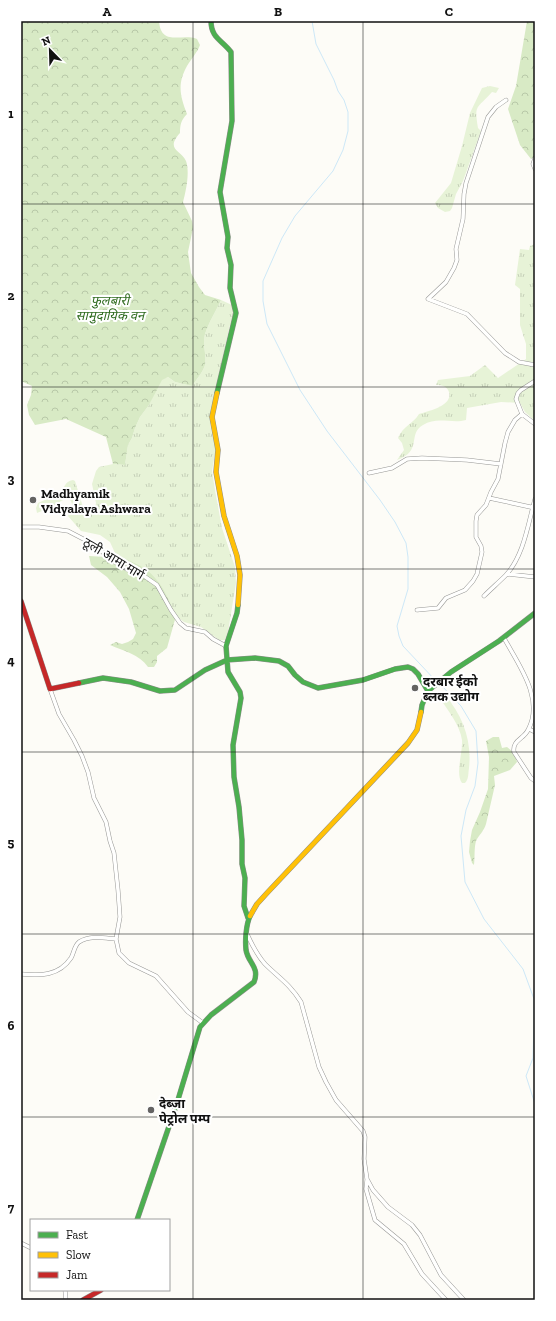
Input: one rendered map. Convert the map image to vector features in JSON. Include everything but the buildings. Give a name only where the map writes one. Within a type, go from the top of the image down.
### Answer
[{"type":"street","points":[[137,1219],[177,1103],[200,1027],[250,986],[257,978],[246,949],[248,918],[244,906],[245,878],[242,864],[242,840],[239,807],[234,777],[233,745],[241,698],[240,692],[228,672],[226,665],[228,660],[226,646],[237,613],[240,575],[237,556],[224,516],[216,472],[218,450],[212,417],[219,380],[236,317],[230,288],[231,265],[227,248],[228,237],[220,192],[232,121],[231,52],[214,35],[211,29],[211,21]]},
{"type":"street","points":[[506,100],[496,107],[488,117],[466,183],[463,219],[456,249],[457,260],[454,268],[446,282],[428,299],[467,314],[505,353],[519,362],[535,365]]},
{"type":"street","points":[[535,158],[533,164],[535,169]]},
{"type":"street","points":[[535,381],[521,390],[516,399],[522,414],[535,424]]},
{"type":"street","points":[[417,610],[438,608],[446,598],[465,590],[473,581],[482,552],[481,546],[476,537],[477,515],[486,504],[498,479],[508,432],[515,420],[522,414]]},
{"type":"street","points":[[369,473],[392,468],[407,459],[414,458],[467,460],[501,464]]},
{"type":"street","points":[[489,498],[534,508]]},
{"type":"street","points":[[484,596],[507,574],[521,549],[534,508],[535,499]]},
{"type":"street","name":"ठूली आमा मार्ग","points":[[21,527],[39,527],[68,531],[91,543],[115,562],[132,572],[144,576],[157,586],[171,610],[180,623],[186,628],[205,632],[226,646]]},
{"type":"street","points":[[507,574],[535,577]]},
{"type":"street","points":[[21,601],[59,714],[82,756],[88,772],[94,798],[106,822],[114,853],[119,898],[120,917],[116,939],[119,953],[129,963],[156,976],[188,1012],[203,1023]]},
{"type":"street","points":[[248,918],[259,902],[408,743],[417,730],[422,705],[430,689],[451,672],[504,638],[535,613]]},
{"type":"street","points":[[504,638],[528,684],[534,705],[534,714],[529,729],[526,734],[515,743],[514,752],[531,778],[535,781]]},
{"type":"street","points":[[50,689],[103,678],[131,682],[160,691],[175,690],[206,670],[228,660],[255,658],[279,661],[288,666],[303,682],[318,688],[363,680],[395,669],[408,667],[413,669],[430,689]]},
{"type":"street","points":[[529,729],[535,732]]},
{"type":"street","points":[[247,934],[256,953],[264,963],[281,977],[301,1002],[319,1067],[326,1082],[336,1100],[363,1131],[364,1159],[367,1179],[366,1189],[375,1220],[404,1244],[422,1274],[446,1300]]},
{"type":"street","points":[[21,974],[44,976],[57,970],[71,958],[78,943],[85,939],[102,937],[116,939]]},
{"type":"street","points":[[367,1179],[373,1190],[388,1207],[412,1225],[424,1241],[441,1275],[464,1300]]},
{"type":"street","points":[[21,1243],[30,1248]]},
{"type":"street","points":[[83,1300],[99,1291]]},
{"type":"green space","name":"फुलबारी सामुदायिक वन","points":[[21,21],[159,21],[161,29],[168,37],[197,39],[200,45],[187,66],[182,79],[181,96],[187,114],[183,118],[180,133],[174,143],[174,146],[184,157],[188,170],[183,202],[192,221],[193,228],[188,252],[191,273],[205,295],[221,300],[205,334],[205,365],[203,370],[192,386],[175,382],[168,377],[162,380],[135,428],[128,445],[125,465],[113,464],[106,437],[66,419],[35,425],[29,415],[27,405],[31,395],[32,386],[21,381]]},
{"type":"green space","points":[[527,21],[535,21],[535,155],[531,159],[520,145],[508,109],[516,86]]},
{"type":"green space","points":[[490,86],[499,88],[496,93],[492,92],[478,107],[476,115],[478,128],[481,131],[452,208],[450,211],[445,212],[438,208],[435,203],[451,183],[470,113],[482,88]]},
{"type":"green space","points":[[535,244],[535,421],[525,412],[520,403],[501,402],[467,408],[466,420],[434,421],[423,425],[416,433],[410,452],[397,460],[404,450],[402,443],[398,438],[400,434],[419,414],[439,407],[447,401],[449,392],[444,386],[436,385],[438,380],[470,376],[485,365],[498,378],[526,359],[526,344],[520,325],[520,289],[515,285],[520,249],[529,250],[530,246]]},
{"type":"green space","points":[[221,300],[232,305],[234,312],[210,421],[216,448],[212,471],[215,490],[222,528],[235,567],[236,583],[228,632],[225,640],[219,640],[201,627],[184,622],[176,616],[165,593],[145,569],[119,557],[115,553],[110,542],[100,535],[81,531],[68,516],[70,509],[73,507],[68,498],[37,513],[36,508],[38,503],[59,493],[66,483],[73,480],[75,481],[85,510],[95,508],[96,503],[92,484],[96,471],[99,467],[113,464],[125,465],[128,445],[135,428],[162,379],[168,377],[175,382],[192,386],[201,373],[205,365],[205,334]]},
{"type":"green space","points":[[115,553],[145,569],[157,580],[169,600],[176,616],[167,648],[157,656],[157,662],[154,667],[148,667],[136,656],[110,645],[116,642],[122,644],[128,642],[133,639],[136,633],[129,609],[120,592],[107,577],[91,565],[89,556],[106,557]]},
{"type":"green space","points":[[442,695],[445,695],[457,711],[465,729],[470,758],[468,776],[465,783],[462,783],[459,774],[462,745],[461,734],[440,698]]},
{"type":"green space","points":[[493,737],[499,737],[502,748],[507,747],[514,753],[517,762],[510,770],[494,776],[495,785],[486,824],[475,844],[474,865],[469,852],[470,841],[472,830],[488,789],[489,757],[486,741]]},
{"type":"waterway","points":[[312,21],[316,44],[338,91],[344,100],[348,112],[348,131],[343,150],[333,171],[295,216],[282,238],[263,281],[263,301],[267,324],[300,390],[327,431],[380,500],[395,522],[406,543],[408,557],[408,589],[397,626],[399,636],[403,646],[436,681]]},
{"type":"waterway","points":[[440,684],[461,706],[476,731],[478,763],[475,786],[466,810],[461,836],[465,882],[484,919],[523,969],[534,999],[533,1058],[526,1076],[535,1104]]},
{"type":"traffic: fast","points":[[211,21],[211,27],[215,35],[231,52],[232,121],[220,192],[228,237],[227,248],[231,265],[230,288],[236,313],[217,393]]},
{"type":"traffic: fast","points":[[238,605],[237,613],[226,646],[228,672],[240,692],[241,698],[233,745],[234,777],[239,807],[242,840],[242,864],[245,878],[244,906],[248,918]]},
{"type":"traffic: fast","points":[[421,712],[422,705],[428,691],[451,672],[499,641],[535,613]]},
{"type":"traffic: fast","points":[[79,683],[103,678],[131,682],[160,691],[175,690],[205,670],[227,660],[255,658],[279,661],[288,666],[303,682],[318,688],[363,680],[395,669],[408,667],[413,669],[418,674],[428,691]]},
{"type":"traffic: fast","points":[[137,1219],[177,1103],[200,1027],[211,1015],[254,982],[256,972],[246,950],[247,928],[250,916]]},
{"type":"traffic: slow","points":[[217,393],[212,417],[218,450],[216,472],[224,516],[237,556],[240,575],[238,605]]},
{"type":"traffic: slow","points":[[250,916],[257,904],[267,893],[408,743],[417,730],[421,712]]},
{"type":"traffic: jam","points":[[21,601],[50,689],[79,683]]},
{"type":"traffic: jam","points":[[83,1300],[99,1291]]},
{"type":"place","name":"Madhyamik Vidyalaya Ashwara","points":[[33,500]]},
{"type":"place","name":"दरबार ईको ब्लक उद्योग","points":[[415,688]]},
{"type":"place","name":"देब्जा पेट्रोल पम्प","points":[[151,1110]]}]
